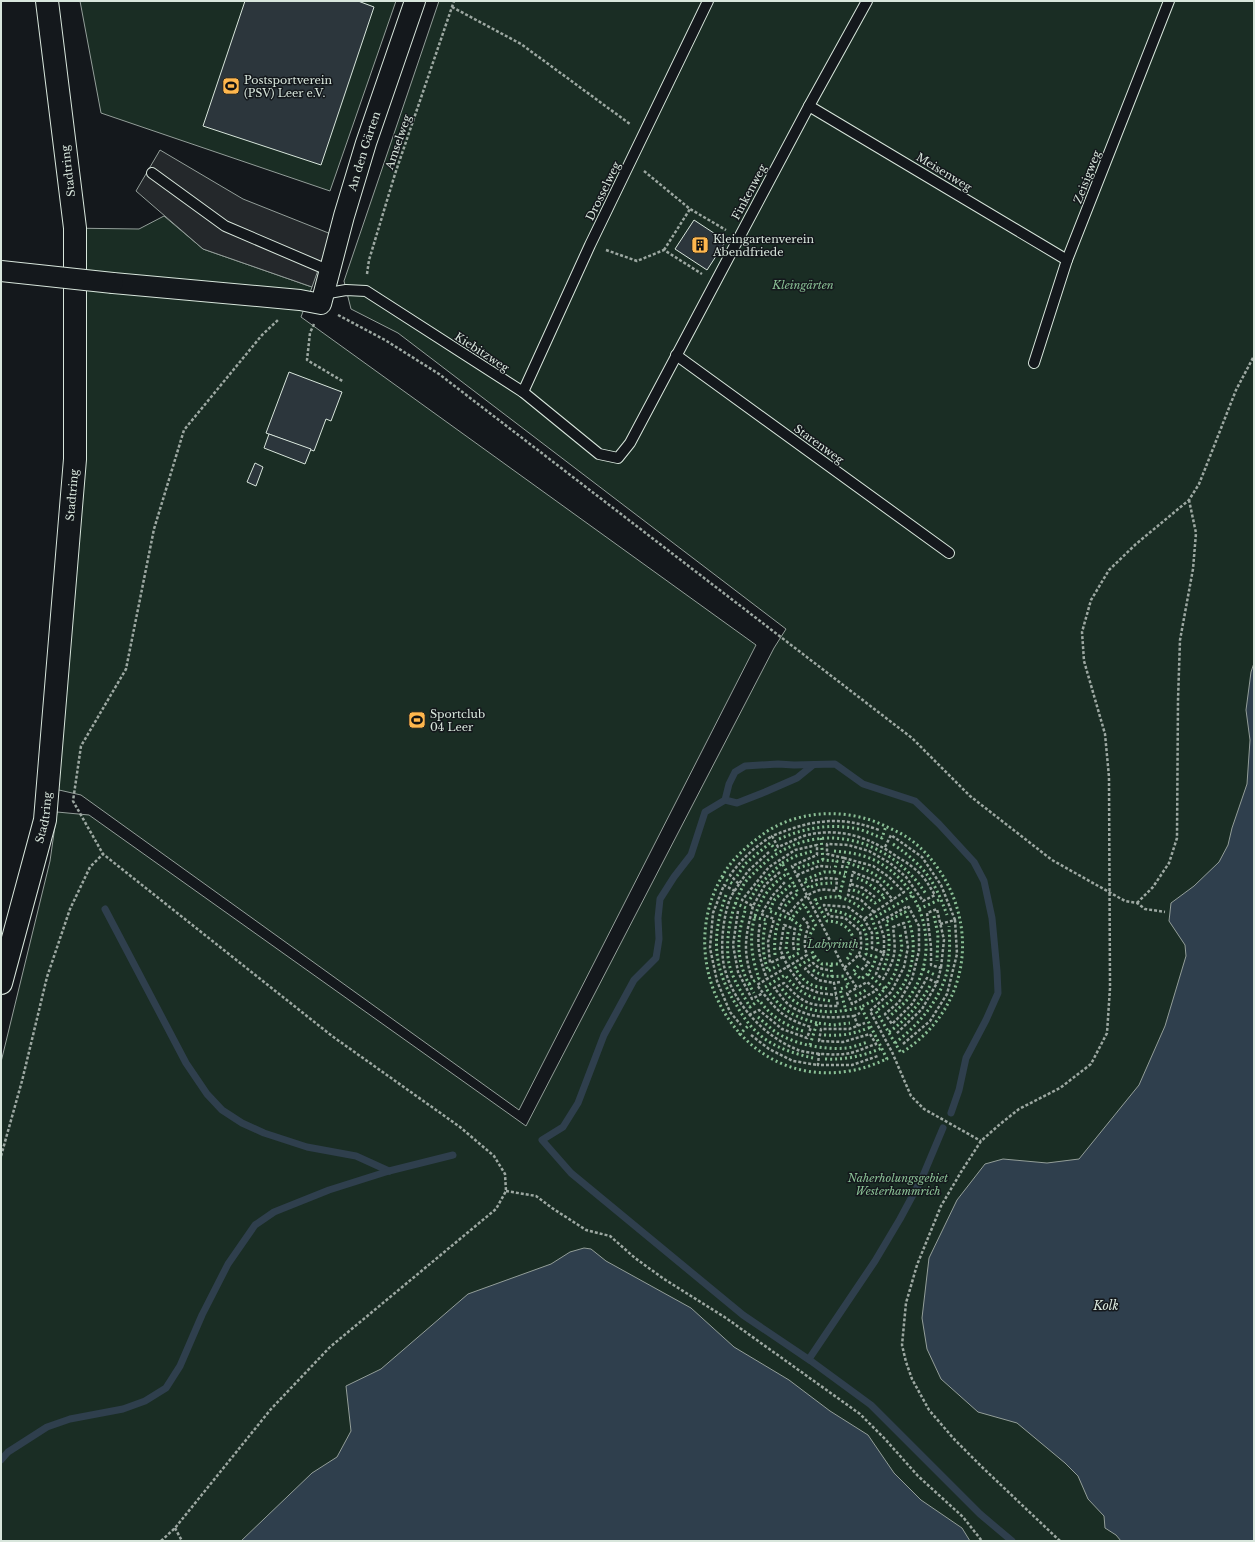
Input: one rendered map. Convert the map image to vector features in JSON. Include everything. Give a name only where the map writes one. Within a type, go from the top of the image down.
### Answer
[{"type":"highway","name":"Stadtring","points":[[1,983],[45,820],[75,459],[75,228],[47,1]]},
{"type":"street","name":"An den Gärten","points":[[322,299],[344,216],[366,143],[415,1]]},
{"type":"street","points":[[1,271],[300,300],[322,299]]},
{"type":"lane","name":"Drosselweg","points":[[523,392],[590,245],[708,1]]},
{"type":"lane","name":"Finkenweg","points":[[618,458],[630,443],[714,282],[867,1]]},
{"type":"lane","name":"Zeisigweg","points":[[1034,363],[1067,260],[1169,1]]},
{"type":"lane","name":"Meisenweg","points":[[809,106],[1067,260]]},
{"type":"lane","points":[[152,173],[224,226],[330,271]]},
{"type":"lane","name":"Kiebitzweg","points":[[322,299],[346,290],[366,291],[523,392],[600,454],[618,458]]},
{"type":"lane","name":"Starenweg","points":[[676,355],[948,553]]},
{"type":"path","name":"Amselweg","points":[[366,291],[369,260],[395,174],[454,1]]},
{"type":"path","points":[[452,7],[521,44],[644,134]]},
{"type":"path","points":[[631,160],[690,209],[739,237]]},
{"type":"path","points":[[590,245],[637,261],[664,250],[690,209]]},
{"type":"path","points":[[664,250],[714,282]]},
{"type":"path","points":[[344,382],[307,360],[310,333],[322,299],[439,374],[912,738],[970,796],[1052,860],[1125,901],[1137,903],[1145,909],[1165,912]]},
{"type":"path","points":[[161,1541],[175,1528],[271,1409],[330,1347],[496,1209],[506,1191],[505,1174],[494,1156],[460,1127],[332,1036],[102,854],[73,801],[81,746],[126,669],[154,529],[184,430],[262,335],[300,300]]},
{"type":"path","points":[[1060,1541],[954,1439],[929,1410],[912,1379],[902,1345],[906,1303],[927,1238],[942,1206],[961,1172],[981,1142],[1019,1109],[1060,1088],[1091,1064],[1107,1033],[1110,988],[1109,777],[1105,734],[1084,661],[1082,632],[1091,600],[1109,570],[1136,544],[1189,500],[1202,477],[1236,390],[1254,356]]},
{"type":"path","points":[[1137,903],[1153,887],[1169,863],[1177,838],[1180,640],[1194,569],[1196,533],[1189,500]]},
{"type":"path","points":[[739,884],[730,875],[744,857],[772,836],[791,828],[812,822],[829,821],[852,822],[879,830]]},
{"type":"path","points":[[772,836],[778,847],[806,835],[824,832],[844,833],[868,839],[885,847],[908,864],[923,877],[935,895],[923,901],[906,878],[890,863],[869,851],[848,845],[827,844],[827,854],[873,866],[904,892],[864,919]]},
{"type":"path","points":[[885,847],[891,835],[922,858],[941,885],[955,920],[957,954],[947,994],[930,1020],[904,1044]]},
{"type":"path","points":[[753,906],[742,900],[769,866],[795,850],[817,845],[817,855],[792,866],[844,968],[857,988]]},
{"type":"path","points":[[769,852],[748,871],[730,899],[722,939],[724,966],[733,987],[749,1015],[772,1037],[799,1051],[849,1054],[876,1044],[870,1034],[843,1042],[819,1041],[821,1029],[849,1029],[865,1023]]},
{"type":"path","points":[[1,1156],[51,964],[70,909],[90,867],[102,854]]},
{"type":"path","points":[[842,868],[844,858]]},
{"type":"path","points":[[796,875],[819,866],[831,867]]},
{"type":"path","points":[[752,978],[747,962],[746,935],[753,906],[765,885],[780,872]]},
{"type":"path","points":[[874,912],[861,900],[848,895],[853,872],[878,882],[893,900]]},
{"type":"path","points":[[792,892],[785,898],[779,908],[789,914],[807,896],[820,890],[836,891],[837,879],[826,878],[811,881]]},
{"type":"path","points":[[784,957],[770,963],[768,942],[774,919],[761,914],[773,895],[785,882]]},
{"type":"path","points":[[851,884],[863,888],[875,897]]},
{"type":"path","points":[[735,892],[724,885],[713,913],[710,948],[717,981],[730,1012],[741,1025]]},
{"type":"path","points":[[844,968],[859,955],[862,945],[860,931],[845,918],[829,916],[824,905],[848,907],[864,919],[872,933],[872,948],[884,953]]},
{"type":"path","points":[[937,983],[927,978],[912,1004],[892,1024],[885,1014],[899,1002],[912,979],[919,951],[919,926],[908,906],[879,922],[884,937],[884,953],[876,974],[883,979],[893,963],[896,945],[894,927],[904,923],[908,947],[904,967],[891,992],[870,1011],[892,1052],[912,1096],[924,1109],[981,1142]]},
{"type":"path","points":[[896,1034],[922,1009],[937,983],[941,968],[944,940],[937,909],[927,913],[931,947],[931,965],[941,968]]},
{"type":"path","points":[[738,911],[733,945],[738,972],[752,999],[763,993]]},
{"type":"path","points":[[749,1015],[759,1010],[782,1029],[807,1038],[811,1028],[795,1022],[775,1009],[757,985],[807,955],[804,947],[805,936],[809,925],[802,917]]},
{"type":"path","points":[[940,924],[955,920]]},
{"type":"path","points":[[760,924],[758,938],[760,959],[767,979]]},
{"type":"path","points":[[794,950],[793,942],[795,929],[784,925],[780,949],[788,967],[802,986],[819,993],[836,995]]},
{"type":"path","points":[[859,955],[868,963],[860,971]]},
{"type":"path","points":[[828,970],[819,968],[813,963],[805,969],[818,980],[834,983],[840,982]]},
{"type":"path","points":[[867,982],[877,990],[852,1004],[847,993],[857,988],[867,982]]},
{"type":"path","points":[[834,983],[838,1006],[815,1006],[798,998],[784,983],[774,988],[791,1006],[810,1015],[834,1018],[854,1016],[860,1013]]},
{"type":"path","points":[[854,1016],[858,1026]]},
{"type":"path","points":[[751,1035],[769,1049],[793,1061],[818,1066],[852,1065],[878,1056]]},
{"type":"path","points":[[818,1066],[819,1053]]},
{"type":"path","points":[[506,1191],[536,1196],[586,1230],[610,1236],[635,1258],[664,1279],[726,1318],[841,1400],[860,1414],[918,1476],[963,1517],[982,1541]]},
{"type":"path","points":[[175,1528],[182,1541]]},
{"type":"green space","name":"Postsportverein (PSV) Leer e.V.","points":[[80,1],[396,1],[330,191],[101,113]]},
{"type":"green space","name":"Naherholungsgebiet Westerhammrich","points":[[439,1],[1254,1],[1254,1541],[1,1541],[1,1062],[50,861],[57,812],[89,815],[526,1126],[774,648],[786,629],[398,333],[351,309],[344,281]]},
{"type":"green space","name":"Sportclub 04 Leer","points":[[164,216],[203,249],[312,287],[301,317],[756,645],[519,1110],[81,795],[37,785],[67,460],[66,259],[64,228],[139,229]]},
{"type":"shaded area","points":[[160,150],[243,199],[331,234],[312,287],[203,249],[136,191]]},
{"type":"water","name":"Kolk","points":[[1254,663],[1254,1541],[1121,1541],[1116,1535],[1105,1528],[1104,1516],[1088,1499],[1078,1476],[1065,1463],[1017,1423],[978,1412],[941,1379],[927,1349],[922,1318],[929,1258],[957,1200],[985,1164],[1003,1159],[1047,1163],[1079,1159],[1139,1085],[1165,1026],[1186,956],[1185,945],[1169,921],[1171,903],[1194,886],[1219,862],[1228,845],[1232,828],[1247,784],[1250,740],[1246,710],[1251,672]]},
{"type":"water","points":[[584,1248],[591,1249],[606,1261],[691,1308],[734,1347],[789,1380],[830,1411],[868,1435],[894,1473],[921,1500],[962,1528],[970,1541],[241,1541],[312,1473],[337,1457],[351,1431],[346,1386],[381,1369],[468,1294],[551,1264],[570,1252]]},
{"type":"building","points":[[245,1],[358,1],[374,7],[321,165],[203,126]]},
{"type":"building","name":"Kleingartenverein Abendfriede","points":[[694,220],[726,241],[707,270],[675,249]]},
{"type":"building","points":[[289,372],[342,392],[331,421],[326,419],[314,451],[266,433]]},
{"type":"building","points":[[269,434],[311,449],[305,464],[264,448]]},
{"type":"building","points":[[255,463],[263,467],[256,486],[247,482]]},
{"type":"waterway","points":[[951,1113],[959,1090],[966,1058],[998,993],[992,918],[984,881],[974,862],[939,824],[915,801],[863,784],[835,764],[778,764],[745,766],[735,772],[729,784],[725,800],[705,812],[691,855],[674,877],[660,899],[658,918],[659,939],[656,958],[634,980],[604,1035],[578,1103],[563,1127],[542,1140],[571,1173],[743,1315],[811,1361],[871,1405],[980,1514],[1012,1541]]},
{"type":"waterway","points":[[725,800],[737,803],[765,792],[797,778],[813,765]]},
{"type":"waterway","points":[[105,909],[186,1063],[207,1094],[222,1110],[242,1123],[264,1133],[307,1147],[356,1156],[389,1171]]},
{"type":"waterway","points":[[809,1359],[875,1261],[900,1219],[922,1178],[943,1128]]},
{"type":"waterway","points":[[1,1460],[8,1452],[47,1427],[70,1419],[123,1409],[145,1401],[166,1388],[180,1366],[202,1315],[228,1264],[255,1225],[274,1212],[329,1190],[389,1171],[453,1155]]},
{"type":"hedge","points":[[883,970],[889,946],[889,935],[886,922],[905,912],[912,934],[913,945],[913,956],[910,968],[907,978],[894,997],[876,1011],[901,1053],[921,1038],[937,1021],[949,1002],[957,981],[962,959],[962,936],[958,912],[950,889],[946,880],[935,864],[923,850],[908,838],[875,822],[854,816],[828,814],[802,817],[777,826],[755,840],[734,859],[726,870],[710,905],[705,942],[710,978],[724,1011],[746,1039],[775,1060],[809,1072],[849,1071],[864,1068],[887,1059],[861,1007],[876,999],[888,985],[895,973],[902,948],[900,932]]},
{"type":"hedge","points":[[779,839],[808,829],[838,826],[858,829],[882,838],[886,826]]},
{"type":"hedge","points":[[821,838],[823,860]]},
{"type":"hedge","points":[[803,1031],[778,1019],[768,1011],[759,1000],[750,1007],[731,971],[728,957],[729,929],[736,901],[748,879],[777,854],[799,843],[823,838],[846,839],[869,846],[890,857],[910,874],[926,894]]},
{"type":"hedge","points":[[737,876],[745,864],[770,843],[778,853]]},
{"type":"hedge","points":[[893,844],[913,859],[927,874],[947,915]]},
{"type":"hedge","points":[[782,863],[796,856],[813,851]]},
{"type":"hedge","points":[[834,851],[867,857],[890,870],[904,884],[915,900],[922,919],[926,939],[925,958],[920,978],[908,999],[891,1015]]},
{"type":"hedge","points":[[798,868],[823,860],[837,861],[834,872],[824,872],[804,880],[809,888],[818,884],[832,883]]},
{"type":"hedge","points":[[750,899],[760,884],[782,863],[793,883],[775,899],[769,911],[791,919],[804,904],[816,926],[810,936],[809,941],[811,951],[822,964],[838,964]]},
{"type":"hedge","points":[[839,897],[848,863],[873,874],[894,891]]},
{"type":"hedge","points":[[834,872],[845,874]]},
{"type":"hedge","points":[[749,984],[759,978],[754,963],[752,949],[754,920],[759,906],[766,894],[788,873]]},
{"type":"hedge","points":[[722,877],[733,884]]},
{"type":"hedge","points":[[853,890],[861,893],[875,903],[885,897],[868,883],[857,878]]},
{"type":"hedge","points":[[785,906],[798,893],[793,883]]},
{"type":"hedge","points":[[726,895],[718,924],[717,952],[723,979],[729,992],[746,1020],[765,1039],[788,1051],[813,1058]]},
{"type":"hedge","points":[[878,944],[877,933],[872,919],[913,895]]},
{"type":"hedge","points":[[847,959],[853,945],[851,933],[842,924],[827,921],[815,900],[830,897],[842,898],[848,900],[865,911]]},
{"type":"hedge","points":[[919,909],[941,899]]},
{"type":"hedge","points":[[735,903],[746,908],[740,931],[739,952],[744,972],[754,993]]},
{"type":"hedge","points":[[830,910],[854,918],[864,929],[867,944],[866,954],[876,957],[871,970],[861,979],[853,972],[860,964]]},
{"type":"hedge","points":[[775,955],[775,935],[781,916]]},
{"type":"hedge","points":[[934,916],[938,934],[937,961]]},
{"type":"hedge","points":[[754,917],[766,920],[763,946],[768,971],[779,965]]},
{"type":"hedge","points":[[788,932],[786,949],[790,958],[799,953],[798,940],[802,927],[791,919]]},
{"type":"hedge","points":[[895,1043],[912,1029],[927,1012],[939,993],[948,967],[950,950],[949,926]]},
{"type":"hedge","points":[[814,957],[795,968],[802,978],[810,984],[830,989]]},
{"type":"hedge","points":[[831,965],[832,977]]},
{"type":"hedge","points":[[923,969],[935,975]]},
{"type":"hedge","points":[[813,970],[827,976],[844,976],[849,986],[840,989],[846,1011]]},
{"type":"hedge","points":[[868,974],[885,989]]},
{"type":"hedge","points":[[817,1023],[800,1018],[787,1011],[776,1001],[765,987],[785,975],[805,994],[831,1001]]},
{"type":"hedge","points":[[889,1032],[913,1011],[931,984]]},
{"type":"hedge","points":[[782,989],[790,998],[799,1004],[818,1011],[828,1012],[850,1010],[861,1007]]},
{"type":"hedge","points":[[855,996],[868,989]]},
{"type":"hedge","points":[[758,1017],[777,1033],[802,1044],[829,1048],[847,1048],[868,1042]]},
{"type":"hedge","points":[[810,1045],[817,1023],[833,1025],[850,1023]]},
{"type":"hedge","points":[[739,1035],[749,1025]]},
{"type":"hedge","points":[[824,1035],[848,1034],[871,1027]]},
{"type":"hedge","points":[[825,1059],[854,1057],[882,1048]]},
{"type":"place","name":"Postsportverein (PSV) Leer e.V.","points":[[231,86]]},
{"type":"place","name":"Kleingartenverein Abendfriede","points":[[700,245]]},
{"type":"place","name":"Sportclub 04 Leer","points":[[417,720]]},
{"type":"park label","name":"Kleingärten","points":[[803,285]]},
{"type":"park label","name":"Labyrinth","points":[[833,944]]}]
